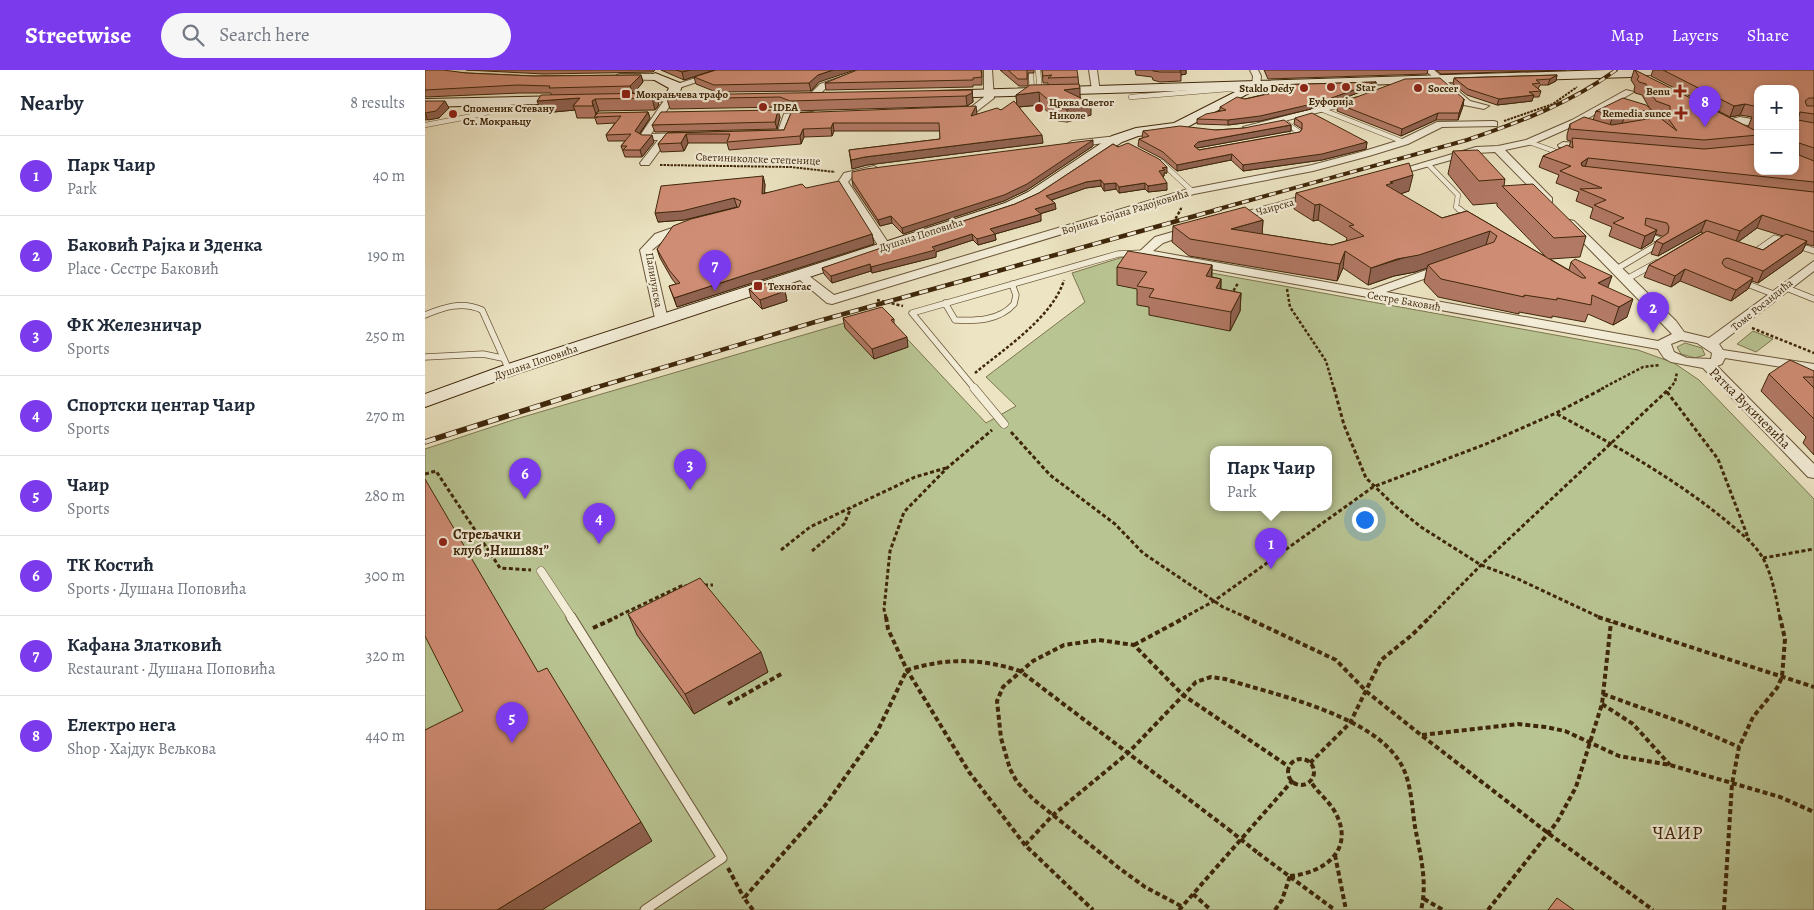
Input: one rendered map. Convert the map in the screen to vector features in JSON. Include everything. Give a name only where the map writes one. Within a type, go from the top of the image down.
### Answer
[{"type":"street","points":[[639,70],[655,77],[673,92]]},
{"type":"street","points":[[694,136],[644,137],[673,92],[729,70]]},
{"type":"street","points":[[813,96],[823,86],[870,70]]},
{"type":"street","points":[[944,113],[969,111],[985,98],[988,70]]},
{"type":"street","points":[[1093,70],[1097,90]]},
{"type":"street","points":[[1252,88],[1257,76],[1254,70]]},
{"type":"street","points":[[1628,71],[1655,86]]},
{"type":"street","points":[[930,94],[985,98],[1036,92],[1252,88],[1407,79],[1434,74],[1682,72]]},
{"type":"street","points":[[1434,74],[1462,104],[1484,106]]},
{"type":"street","points":[[607,77],[655,77]]},
{"type":"street","points":[[1383,90],[1407,79]]},
{"type":"street","name":"Душана Поповића","points":[[425,401],[505,364],[661,320],[1020,201],[1136,132],[1177,127],[1252,88]]},
{"type":"street","points":[[611,99],[673,92],[717,97]]},
{"type":"street","points":[[1379,177],[1476,150],[1498,149],[1529,142],[1577,123],[1615,104],[1629,92]]},
{"type":"street","points":[[796,97],[832,96]]},
{"type":"street","points":[[1235,129],[1323,110],[1370,96]]},
{"type":"street","points":[[425,102],[582,100]]},
{"type":"street","points":[[752,135],[782,134],[783,114],[826,115]]},
{"type":"street","points":[[1720,120],[1754,122]]},
{"type":"street","points":[[1720,120],[1749,136]]},
{"type":"street","name":"Војника Бојана Радојковића","points":[[850,295],[1191,191],[1313,168],[1404,142],[1441,124],[1494,124]]},
{"type":"street","points":[[1177,127],[1190,131]]},
{"type":"street","points":[[645,163],[665,137]]},
{"type":"street","points":[[1061,145],[1121,141]]},
{"type":"street","points":[[1559,148],[1602,148]]},
{"type":"street","points":[[1498,149],[1615,270],[1671,324],[1680,336]]},
{"type":"street","points":[[885,247],[843,182],[848,175],[886,168]]},
{"type":"street","name":"Чаирска","points":[[1223,221],[1325,193]]},
{"type":"street","name":"Палилулска","points":[[661,320],[646,250],[651,242],[664,234],[700,222]]},
{"type":"street","points":[[1144,253],[1167,237],[1204,226]]},
{"type":"street","name":"Сестре Баковић","points":[[1144,253],[1663,346],[1669,354],[1683,361],[1707,364]]},
{"type":"street","points":[[1368,294],[1458,263]]},
{"type":"street","name":"Томе Росандића","points":[[1714,349],[1727,333],[1814,265]]},
{"type":"street","points":[[800,275],[832,300],[850,295]]},
{"type":"street","points":[[1663,346],[1668,339],[1680,336],[1695,338],[1714,349],[1756,361],[1814,368]]},
{"type":"street","points":[[1707,364],[1717,361],[1714,349]]},
{"type":"street","name":"Ратка Вукичевића","points":[[1707,364],[1814,474]]},
{"type":"lane","points":[[1036,92],[1038,70]]},
{"type":"lane","points":[[1031,75],[1036,92]]},
{"type":"lane","points":[[1131,97],[1252,88]]},
{"type":"lane","points":[[425,126],[483,114],[513,101]]},
{"type":"lane","points":[[1323,110],[1404,142]]},
{"type":"lane","points":[[1636,110],[1663,119],[1649,127]]},
{"type":"lane","points":[[1281,120],[1299,132],[1283,137]]},
{"type":"lane","points":[[1529,142],[1559,148]]},
{"type":"lane","points":[[1154,159],[1191,191]]},
{"type":"lane","points":[[1428,164],[1458,194],[1455,205],[1457,209],[1475,221]]},
{"type":"lane","points":[[1615,270],[1660,243],[1660,240],[1644,234]]},
{"type":"lane","points":[[1743,252],[1751,255],[1775,238],[1814,251]]},
{"type":"lane","points":[[1003,424],[912,313],[1118,254],[1144,253]]},
{"type":"lane","points":[[1625,280],[1662,259]]},
{"type":"lane","points":[[1731,278],[1814,299]]},
{"type":"lane","points":[[945,303],[955,320],[973,322],[999,315],[1011,309],[1017,300],[1017,292],[1012,284]]},
{"type":"lane","points":[[425,315],[453,306],[475,306],[482,310],[505,364]]},
{"type":"lane","points":[[425,357],[483,354],[505,364]]},
{"type":"lane","points":[[541,571],[582,633],[722,858],[645,910]]},
{"type":"path","points":[[1494,124],[1518,118],[1563,98],[1574,90],[1585,76],[1584,73]]},
{"type":"path","name":"Светиниколске степенице","points":[[667,165],[814,168],[848,175]]},
{"type":"path","points":[[1228,300],[1242,276]]},
{"type":"path","points":[[966,380],[1039,318],[1054,301],[1064,282],[1063,277]]},
{"type":"path","points":[[1289,284],[1287,298],[1290,307],[1326,361],[1354,453],[1373,487],[1421,527],[1481,565],[1518,579],[1557,599],[1611,622],[1814,687]]},
{"type":"path","points":[[850,295],[899,305],[909,308],[912,313]]},
{"type":"path","points":[[1747,326],[1814,353]]},
{"type":"path","points":[[1310,763],[1350,723],[1367,692],[1374,670],[1381,660],[1413,635],[1481,565],[1667,392],[1675,382],[1677,363]]},
{"type":"path","points":[[1293,780],[1180,908],[1145,888],[1033,800],[1017,782],[1005,754],[997,702],[1003,687],[1020,671],[1047,652],[1064,645],[1099,640],[1134,645],[1215,601],[1373,487],[1486,444],[1556,413],[1643,367],[1668,364]]},
{"type":"path","points":[[1667,392],[1719,459],[1749,540]]},
{"type":"path","points":[[1556,413],[1612,442],[1692,492],[1749,540],[1763,558],[1772,578],[1785,639],[1782,677],[1777,688],[1753,717],[1739,747],[1732,784],[1724,910]]},
{"type":"path","points":[[1093,910],[1025,845],[969,772],[907,670],[887,629],[884,609],[890,551],[904,512],[947,468],[983,436],[1003,424],[1050,475],[1115,524],[1143,553],[1235,614],[1280,632],[1324,653],[1347,670],[1367,692],[1421,735],[1548,833],[1653,910]]},
{"type":"path","points":[[781,550],[810,528],[851,507],[915,478],[947,468]]},
{"type":"path","points":[[425,474],[436,471],[500,568],[541,571]]},
{"type":"path","points":[[812,551],[844,524],[851,507]]},
{"type":"path","points":[[1763,558],[1814,549]]},
{"type":"path","points":[[697,586],[713,585]]},
{"type":"path","points":[[582,633],[681,586],[689,586]]},
{"type":"path","points":[[1488,910],[1566,808],[1592,743],[1603,704],[1611,622]]},
{"type":"path","points":[[1134,645],[1183,695],[1288,766]]},
{"type":"path","points":[[744,898],[824,807],[877,732],[907,670],[936,662],[965,659],[994,662],[1020,671],[1335,910]]},
{"type":"path","points":[[728,704],[783,673]]},
{"type":"path","points":[[1025,845],[1053,815],[1127,753],[1196,682],[1211,676],[1310,705],[1350,723],[1385,745],[1401,764],[1416,825],[1424,898],[1421,910]]},
{"type":"path","points":[[1603,694],[1681,722],[1739,747]]},
{"type":"path","points":[[1603,704],[1633,724],[1670,765]]},
{"type":"path","points":[[1421,735],[1518,724],[1565,731],[1619,756],[1670,765],[1780,797],[1814,812]]},
{"type":"path","points":[[1288,766],[1297,760],[1310,763]]},
{"type":"path","points":[[1310,763],[1315,773],[1311,782]]},
{"type":"path","points":[[1288,766],[1288,773],[1293,780],[1301,784],[1311,782]]},
{"type":"path","points":[[1290,876],[1319,870],[1335,856],[1341,840],[1339,822],[1331,806],[1311,782]]},
{"type":"path","points":[[1335,856],[1346,910]]},
{"type":"path","points":[[722,858],[744,898],[753,910]]},
{"type":"path","points":[[1275,910],[1282,900],[1290,876]]},
{"type":"path","points":[[1193,894],[1211,910]]},
{"type":"path","points":[[1424,898],[1443,910]]},
{"type":"green space","points":[[1123,257],[1638,350],[1674,363],[1699,380],[1814,499],[1814,910],[425,910],[425,449],[516,419],[882,312],[986,423],[1016,406],[986,377],[1085,302],[1072,273]]},
{"type":"green space","points":[[1753,331],[1773,339],[1756,352],[1737,344]]},
{"type":"green space","points":[[1685,343],[1702,348],[1705,355],[1695,358],[1681,354],[1677,347]]},
{"type":"building","points":[[425,70],[534,76],[641,75],[630,86],[549,88],[550,86],[518,85],[425,90]]},
{"type":"building","points":[[716,70],[833,70],[818,75],[809,83],[714,85],[694,77]]},
{"type":"building","points":[[857,70],[981,70],[982,77],[973,78],[973,80],[825,83]]},
{"type":"building","points":[[1008,70],[1027,70],[1027,79],[1018,79]]},
{"type":"building","points":[[1042,70],[1077,70],[1078,77],[1048,78],[1052,75],[1043,76]]},
{"type":"building","points":[[1153,70],[1180,70],[1181,72],[1160,72]]},
{"type":"building","points":[[1635,70],[1754,130],[1754,135],[1704,140],[1570,129],[1570,124],[1584,117],[1612,125],[1659,117],[1677,131],[1665,114],[1670,111],[1670,106],[1656,101],[1646,84],[1639,82],[1637,79],[1639,77]]},
{"type":"building","points":[[1663,70],[1814,70],[1814,98],[1809,98],[1805,101],[1807,106],[1814,106],[1814,114],[1800,112],[1799,116],[1799,85],[1754,85],[1754,106],[1745,104],[1734,106]]},
{"type":"building","points":[[1557,75],[1550,79],[1536,80],[1540,83],[1532,84],[1541,91],[1529,92],[1534,95],[1499,99],[1468,89],[1454,78]]},
{"type":"building","points":[[1440,78],[1464,99],[1459,113],[1438,113],[1402,129],[1338,104],[1405,79]]},
{"type":"building","points":[[1376,82],[1323,101],[1315,98],[1312,104],[1260,116],[1228,120],[1197,119],[1206,114],[1226,110],[1220,107],[1237,97],[1245,99],[1277,92],[1273,85]]},
{"type":"building","points":[[1079,84],[1080,88],[1064,90],[1091,103],[1067,109],[1058,108],[1039,92],[1016,95],[1030,85]]},
{"type":"building","points":[[972,90],[972,93],[966,96],[790,101],[780,97],[667,99],[670,95]]},
{"type":"building","points":[[655,93],[652,98],[595,99],[592,101],[593,106],[573,106],[580,98],[537,101],[541,95]]},
{"type":"building","points":[[1623,98],[1646,105],[1652,110],[1613,115],[1596,111]]},
{"type":"building","points":[[425,101],[445,101],[436,111],[425,113]]},
{"type":"building","points":[[1014,101],[1042,135],[851,160],[849,150],[940,139],[939,123],[833,123],[831,128],[803,129],[800,136],[727,142],[730,134],[686,134],[681,143],[658,144],[667,133],[784,130],[791,113],[976,106],[971,116],[997,108],[1001,110]]},
{"type":"building","points":[[778,110],[775,122],[652,125],[661,112]]},
{"type":"building","points":[[648,112],[635,131],[642,135],[652,135],[640,150],[623,150],[627,146],[621,146],[631,134],[606,135],[621,116],[594,117],[598,113]]},
{"type":"building","points":[[1312,113],[1367,142],[1322,154],[1243,165],[1232,154],[1177,165],[1163,152],[1139,139],[1149,136],[1143,131],[1180,126],[1216,130],[1244,128],[1284,120],[1291,125],[1198,142],[1194,146],[1199,150],[1300,132],[1302,123],[1295,118]]},
{"type":"building","points":[[1799,120],[1814,123],[1814,148],[1799,143]]},
{"type":"building","points":[[1572,138],[1704,149],[1754,144],[1754,175],[1799,175],[1799,155],[1814,161],[1814,182],[1588,158],[1581,163],[1582,166],[1814,192],[1814,232],[1762,215],[1740,231],[1706,220],[1663,244],[1656,241],[1668,233],[1669,227],[1667,223],[1646,218],[1645,225],[1657,230],[1645,236],[1613,223],[1624,218],[1594,205],[1606,200],[1580,189],[1602,188],[1560,171],[1571,166],[1543,156],[1567,145],[1573,148]]},
{"type":"building","points":[[1093,140],[1027,184],[1004,195],[902,228],[891,216],[878,220],[852,180],[852,172],[866,169]]},
{"type":"building","points":[[1128,143],[1159,159],[1167,167],[1162,168],[1165,170],[1159,171],[1167,183],[1148,186],[1145,183],[1119,187],[1116,183],[1104,184],[1101,180],[1086,182],[1046,196],[1055,203],[1035,209],[1041,214],[990,229],[995,234],[977,239],[972,234],[932,247],[935,250],[871,267],[870,264],[831,276],[822,268],[884,247],[914,240],[912,238],[1015,204],[1039,193],[1113,144],[1118,147]]},
{"type":"building","points":[[1478,150],[1505,179],[1479,181],[1453,151]]},
{"type":"building","points":[[1409,163],[1413,175],[1386,185],[1442,218],[1467,211],[1582,278],[1586,278],[1571,262],[1575,259],[1612,276],[1598,283],[1633,299],[1619,307],[1592,295],[1591,305],[1557,298],[1557,300],[1524,295],[1524,297],[1441,279],[1428,265],[1494,242],[1497,236],[1490,231],[1419,255],[1397,259],[1371,268],[1345,251],[1340,264],[1190,239],[1173,226],[1245,207],[1263,220],[1231,229],[1332,245],[1364,236],[1349,226],[1354,225],[1320,204],[1315,205],[1296,193]]},
{"type":"building","points":[[763,176],[762,194],[802,184],[806,188],[839,181],[872,234],[674,298],[669,286],[680,283],[669,270],[657,249],[673,226],[691,219],[739,207],[741,201],[734,198],[682,211],[655,213],[661,186]]},
{"type":"building","points":[[1533,184],[1586,236],[1554,238],[1502,186]]},
{"type":"building","points":[[1707,231],[1763,250],[1786,234],[1807,241],[1763,271],[1728,258],[1724,259],[1722,263],[1725,267],[1753,278],[1736,290],[1685,269],[1675,276],[1649,265]]},
{"type":"building","points":[[1128,251],[1212,265],[1206,276],[1221,279],[1216,288],[1241,293],[1231,312],[1149,297],[1154,289],[1137,286],[1147,272],[1117,267]]},
{"type":"building","points":[[773,281],[785,291],[760,300],[749,289]]},
{"type":"building","points":[[882,307],[894,319],[891,320],[907,337],[872,349],[843,318]]},
{"type":"building","points":[[1790,360],[1814,371],[1814,377],[1803,377],[1814,388],[1814,419],[1769,374]]},
{"type":"building","points":[[425,479],[538,672],[547,668],[641,822],[497,910],[425,910],[425,730],[463,711],[425,636]]},
{"type":"building","points":[[700,578],[761,652],[685,694],[628,614]]},
{"type":"building","points":[[1557,898],[1574,910],[1548,910]]},
{"type":"railway","points":[[1215,210],[1467,140],[1545,111],[1599,82],[1616,70]]},
{"type":"railway","points":[[591,389],[815,322],[1220,209]]},
{"type":"railway","points":[[425,442],[595,388]]},
{"type":"place","name":"Еуфорија","points":[[1331,87]]},
{"type":"place","name":"Star","points":[[1346,87]]},
{"type":"place","name":"Staklo Dedy","points":[[1304,88]]},
{"type":"place","name":"Soccer","points":[[1418,88]]},
{"type":"place","name":"Benu","points":[[1680,91]]},
{"type":"place","name":"Мокрањчева трафо","points":[[626,94]]},
{"type":"place","name":"IDEA","points":[[763,107]]},
{"type":"place","name":"Црква Светог Николе","points":[[1039,108]]},
{"type":"place","name":"Remedia sunce","points":[[1681,113]]},
{"type":"place","name":"Споменик Стевану Ст. Мокрањцу","points":[[453,114]]},
{"type":"place","name":"Електро нега","points":[[1705,127]]},
{"type":"place","name":"Техногас","points":[[758,286]]},
{"type":"place","name":"Кафана Златковић","points":[[715,291]]},
{"type":"place","name":"Баковић Рајка и Зденка","points":[[1653,333]]},
{"type":"place","name":"ФК Железничар","points":[[690,490]]},
{"type":"place","name":"ТК Костић","points":[[525,499]]},
{"type":"place","name":"Стрељачки клуб „Ниш1881”","points":[[443,542]]},
{"type":"place","name":"Спортски центар Чаир","points":[[599,544]]},
{"type":"place","name":"Парк Чаир","points":[[1271,569]]},
{"type":"place","name":"Чаир","points":[[512,743]]},
{"type":"district","name":"ЧАИР","points":[[1678,833]]}]
